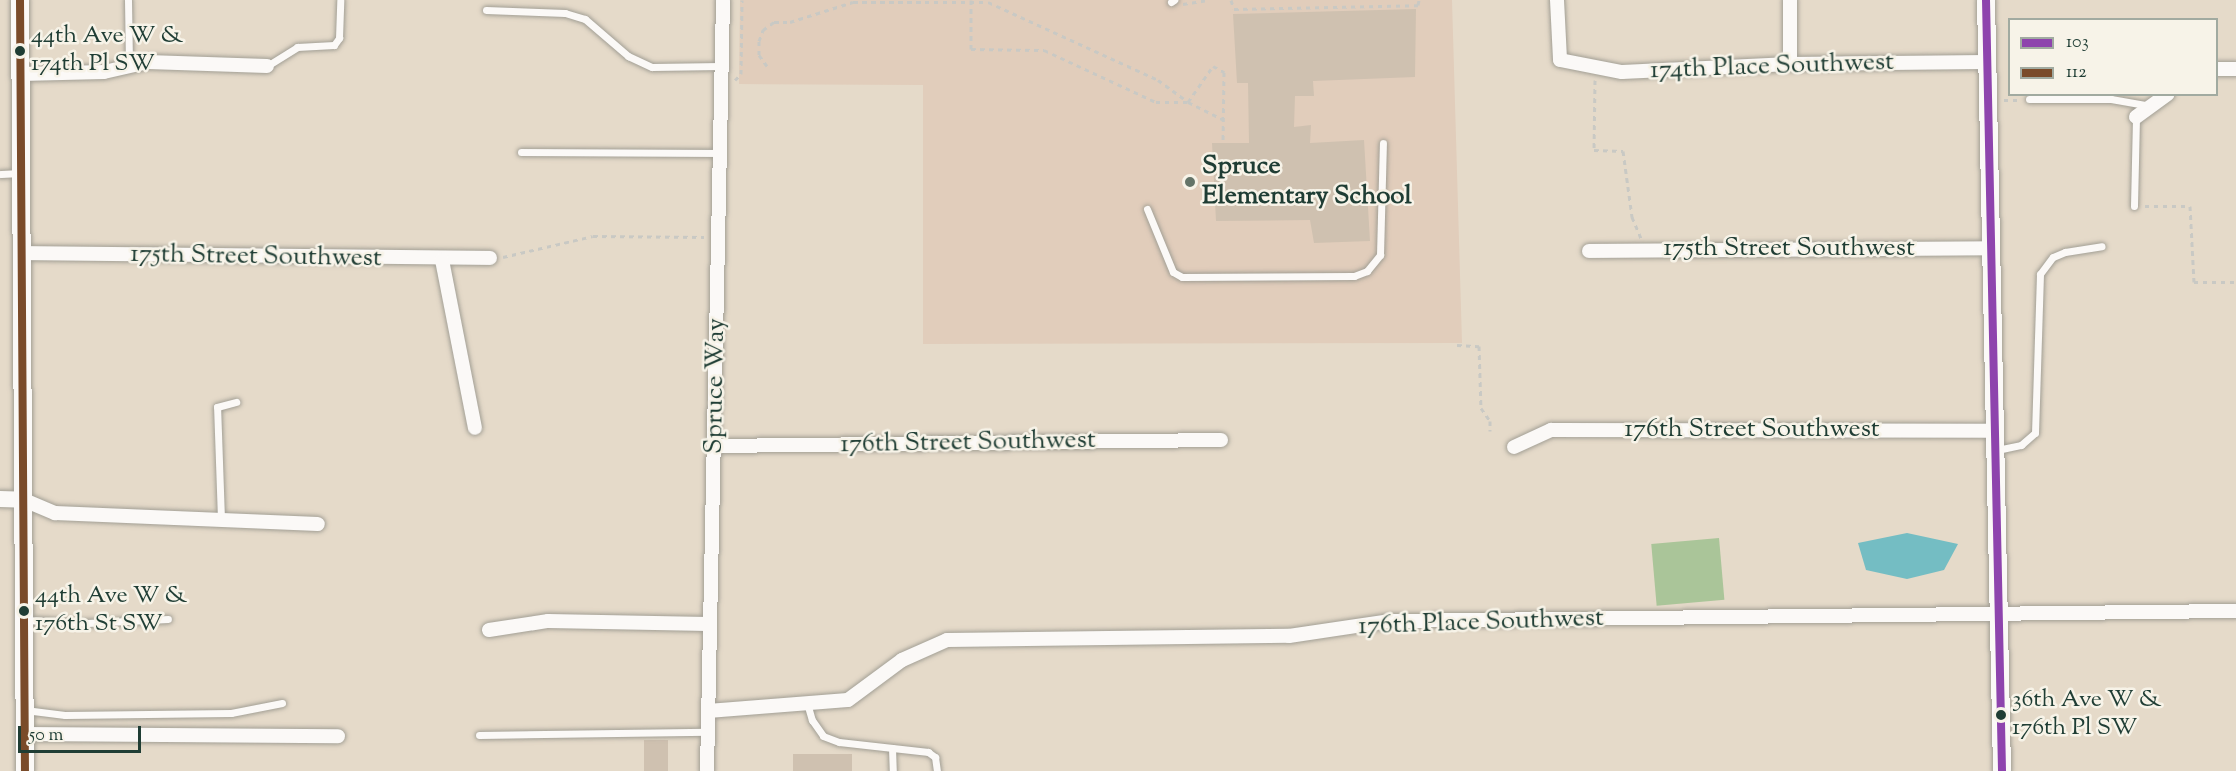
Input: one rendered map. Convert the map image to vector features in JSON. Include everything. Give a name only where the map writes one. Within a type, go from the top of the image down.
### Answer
[{"type":"main road","points":[[20,0],[25,771]]},
{"type":"main road","points":[[1986,0],[1989,248],[2002,771]]},
{"type":"street","name":"Spruce Way","points":[[707,771],[708,624],[715,446],[723,0]]},
{"type":"street","name":"174th Place Southwest","points":[[1557,0],[1560,60],[1622,72],[1790,64],[1986,62]]},
{"type":"street","points":[[1790,0],[1790,64]]},
{"type":"street","points":[[21,74],[104,72],[148,62],[267,66]]},
{"type":"street","points":[[2218,69],[2236,69]]},
{"type":"street","points":[[2136,117],[2165,96]]},
{"type":"street","name":"175th Street Southwest","points":[[1589,251],[1989,248]]},
{"type":"street","name":"175th Street Southwest","points":[[23,254],[442,260],[490,258]]},
{"type":"street","points":[[442,260],[475,428]]},
{"type":"street","name":"176th Street Southwest","points":[[1514,447],[1551,430],[1994,431]]},
{"type":"street","name":"176th Street Southwest","points":[[715,446],[1221,440]]},
{"type":"street","points":[[0,499],[24,500],[55,513],[318,524]]},
{"type":"street","name":"176th Place Southwest","points":[[708,711],[848,700],[902,660],[947,640],[1289,636],[1389,621],[2236,611]]},
{"type":"street","points":[[489,630],[548,621],[708,624]]},
{"type":"street","points":[[25,734],[338,736]]},
{"type":"lane","points":[[128,0],[129,66]]},
{"type":"lane","points":[[267,66],[297,47],[334,45],[339,38],[340,0]]},
{"type":"lane","points":[[486,10],[565,13],[585,19],[628,56],[652,67],[721,73]]},
{"type":"lane","points":[[2029,99],[2111,99],[2150,106]]},
{"type":"lane","points":[[2134,206],[2136,117]]},
{"type":"lane","points":[[1147,209],[1173,272],[1182,277],[1354,276],[1366,271],[1380,255],[1383,143]]},
{"type":"lane","points":[[521,152],[720,153]]},
{"type":"lane","points":[[0,174],[22,173]]},
{"type":"lane","points":[[1994,451],[2020,445],[2035,433],[2040,274],[2053,257],[2065,252],[2102,246]]},
{"type":"lane","points":[[220,519],[217,407],[237,402]]},
{"type":"lane","points":[[25,620],[87,623],[168,619]]},
{"type":"lane","points":[[25,710],[65,715],[231,713],[282,703]]},
{"type":"lane","points":[[807,703],[812,720],[823,736],[839,742],[928,752],[935,757],[936,771]]},
{"type":"lane","points":[[479,735],[708,732]]},
{"type":"lane","points":[[892,748],[892,771]]},
{"type":"path","points":[[721,73],[736,80],[741,74],[742,0]]},
{"type":"path","points":[[1175,2],[1208,0]]},
{"type":"path","points":[[1231,0],[1234,9],[1418,5],[1419,0]]},
{"type":"path","points":[[971,1],[971,49],[1044,50],[1156,102],[1188,102]]},
{"type":"path","points":[[767,66],[759,54],[759,41],[763,30],[774,22],[790,22],[853,2],[971,1],[999,6],[1158,80],[1188,102],[1224,120]]},
{"type":"path","points":[[1188,102],[1213,66],[1224,72],[1223,143]]},
{"type":"path","points":[[1598,68],[1594,82],[1594,150],[1623,151],[1632,217],[1646,250]]},
{"type":"path","points":[[1987,100],[2029,99]]},
{"type":"path","points":[[2134,206],[2190,206],[2194,282],[2236,282]]},
{"type":"path","points":[[490,258],[519,255],[593,236],[718,237]]},
{"type":"path","points":[[1457,345],[1479,346],[1481,408],[1490,421],[1490,431]]},
{"type":"shaded area","name":"Spruce Elementary School","points":[[740,0],[1452,0],[1462,343],[923,344],[923,85],[739,84]]},
{"type":"green space","points":[[1719,538],[1724,600],[1657,606],[1651,544]]},
{"type":"water","points":[[1907,533],[1958,544],[1944,570],[1907,579],[1866,570],[1858,543]]},
{"type":"building","name":"Spruce Elementary School","points":[[1416,9],[1415,77],[1313,81],[1314,96],[1295,96],[1294,127],[1311,125],[1310,143],[1364,140],[1370,241],[1314,243],[1310,220],[1216,221],[1212,143],[1249,143],[1248,83],[1237,83],[1233,14]]},
{"type":"building","points":[[644,740],[668,740],[668,771],[644,771]]},
{"type":"building","points":[[793,754],[852,754],[852,771],[793,771]]},
{"type":"transit line","name":"112","points":[[20,0],[25,771]]},
{"type":"transit line","name":"103","points":[[1986,0],[2002,771]]},
{"type":"place","name":"44th Ave W & 174th Pl SW","points":[[20,51]]},
{"type":"place","name":"Spruce Elementary School","points":[[1190,182]]},
{"type":"place","name":"44th Ave W & 176th St SW","points":[[24,611]]},
{"type":"place","name":"36th Ave W & 176th Pl SW","points":[[2001,715]]}]
